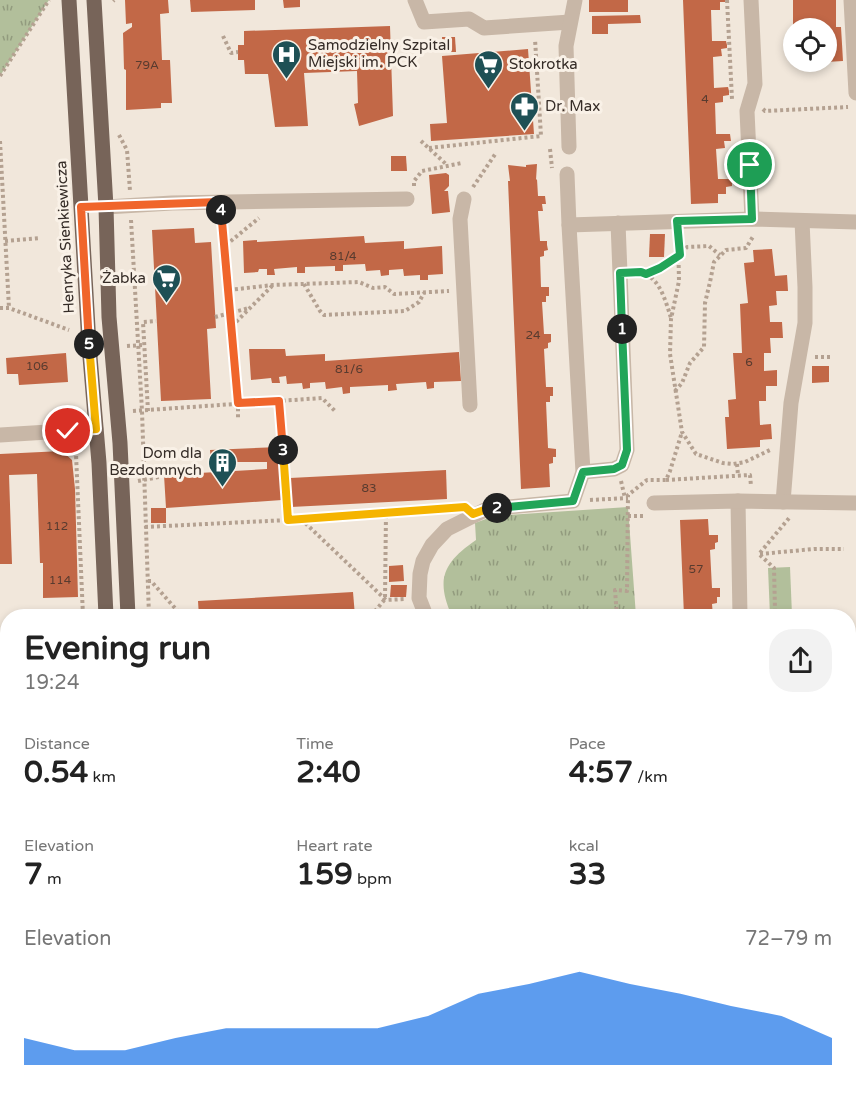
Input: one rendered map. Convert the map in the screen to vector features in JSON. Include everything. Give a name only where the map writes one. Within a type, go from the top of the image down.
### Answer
[{"type":"main road","name":"Henryka Sienkiewicza","points":[[69,0],[106,609]]},
{"type":"main road","points":[[94,0],[106,207],[109,317],[120,443],[128,609]]},
{"type":"main road","points":[[71,41],[97,42]]},
{"type":"main road","points":[[81,207],[106,207]]},
{"type":"street","points":[[415,0],[424,22],[469,19],[484,28],[570,22]]},
{"type":"street","points":[[569,147],[566,46],[575,0]]},
{"type":"street","points":[[751,0],[755,84],[747,111],[754,225]]},
{"type":"street","points":[[851,0],[856,93]]},
{"type":"street","points":[[423,609],[419,598],[423,561],[432,545],[447,529],[487,509],[573,501],[583,472],[567,174]]},
{"type":"street","points":[[106,207],[218,202],[407,199]]},
{"type":"street","points":[[464,199],[460,219],[470,405]]},
{"type":"street","points":[[569,225],[677,221],[754,225],[802,221],[856,222]]},
{"type":"street","points":[[787,502],[790,403],[805,323],[802,221]]},
{"type":"street","points":[[583,472],[614,469],[622,465],[627,450],[618,223]]},
{"type":"street","points":[[0,435],[96,429]]},
{"type":"street","points":[[738,501],[740,609]]},
{"type":"street","points":[[654,503],[738,501],[856,503]]},
{"type":"path","points":[[0,76],[49,0]]},
{"type":"path","points":[[728,0],[732,100]]},
{"type":"path","points":[[429,148],[542,136],[534,37],[538,24]]},
{"type":"path","points":[[224,36],[231,53],[238,52]]},
{"type":"path","points":[[750,100],[765,111],[856,107]]},
{"type":"path","points":[[117,130],[127,150],[142,411],[149,609]]},
{"type":"path","points":[[0,141],[9,308]]},
{"type":"path","points":[[421,141],[447,165]]},
{"type":"path","points":[[464,199],[496,153]]},
{"type":"path","points":[[407,199],[414,197],[414,181],[422,171],[462,164]]},
{"type":"path","points":[[225,246],[278,201]]},
{"type":"path","points":[[218,202],[223,218],[238,420]]},
{"type":"path","points":[[677,221],[680,255],[679,281],[671,319],[670,354],[682,432],[696,454],[723,463],[737,464],[756,458],[775,447],[775,458]]},
{"type":"path","points":[[675,391],[682,382],[690,363],[704,347],[705,303],[714,262],[726,250],[746,248],[754,225]]},
{"type":"path","points":[[5,241],[40,238]]},
{"type":"path","points":[[646,274],[680,255],[687,247],[709,246],[720,255]]},
{"type":"path","points":[[620,273],[641,272],[650,275],[658,285],[671,319]]},
{"type":"path","points":[[229,290],[273,285],[359,282],[373,288],[385,287],[394,294],[464,290]]},
{"type":"path","points":[[304,284],[324,315],[405,311],[419,302],[424,292]]},
{"type":"path","points":[[232,326],[273,285]]},
{"type":"path","points":[[215,317],[250,307]]},
{"type":"path","points":[[0,309],[9,308],[69,330]]},
{"type":"path","points":[[148,411],[143,322],[156,321]]},
{"type":"path","points":[[127,346],[144,345]]},
{"type":"path","points":[[132,411],[322,398],[335,411]]},
{"type":"path","points":[[279,401],[288,520]]},
{"type":"path","points":[[68,431],[69,448],[76,454],[83,609]]},
{"type":"path","points":[[666,480],[682,432]]},
{"type":"path","points":[[737,464],[738,475]]},
{"type":"path","points":[[616,609],[615,590],[627,591],[628,495],[647,480],[738,475],[750,475],[751,490],[759,490]]},
{"type":"path","points":[[138,481],[159,477]]},
{"type":"path","points":[[573,501],[628,498]]},
{"type":"path","points":[[759,554],[790,519],[787,502]]},
{"type":"path","points":[[139,528],[465,507],[473,514]]},
{"type":"path","points":[[376,609],[385,599],[386,513]]},
{"type":"path","points":[[300,519],[385,599],[419,598]]},
{"type":"path","points":[[739,556],[814,549],[844,549]]},
{"type":"path","points":[[759,554],[774,568],[775,609]]},
{"type":"path","points":[[141,581],[151,581],[176,609]]},
{"type":"green space","points":[[0,0],[49,0],[0,76]]},
{"type":"green space","points":[[628,507],[635,609],[449,609],[444,592],[446,572],[456,556],[476,540],[475,523],[494,516]]},
{"type":"green space","points":[[790,567],[792,609],[770,609],[768,568]]},
{"type":"building","points":[[125,0],[168,0],[169,13],[160,14],[162,60],[170,60],[172,103],[161,103],[161,108],[126,110],[123,33],[132,27],[132,23],[126,24]]},
{"type":"building","points":[[190,0],[255,0],[255,10],[191,12]]},
{"type":"building","points":[[283,0],[300,0],[300,7],[284,8]]},
{"type":"building","points":[[589,0],[628,0],[628,12],[589,12]]},
{"type":"building","points":[[683,0],[725,0],[725,2],[720,2],[720,10],[711,10],[712,41],[726,41],[727,45],[727,48],[721,49],[722,56],[713,57],[714,88],[728,87],[729,91],[729,95],[723,96],[723,102],[715,103],[716,134],[730,134],[731,141],[724,141],[725,148],[716,149],[718,179],[732,179],[732,186],[726,187],[726,194],[718,194],[718,203],[691,204]]},
{"type":"building","points":[[793,0],[836,0],[836,18],[793,18]]},
{"type":"building","points":[[640,15],[641,23],[608,24],[608,34],[592,34],[592,16]]},
{"type":"building","name":"Samodzielny Szpital Miejski im. PCK","points":[[390,26],[393,116],[359,126],[354,104],[358,103],[357,71],[304,73],[308,126],[275,127],[268,74],[245,74],[244,60],[238,60],[238,45],[244,45],[244,31]]},
{"type":"building","points":[[837,27],[841,27],[843,61],[837,61]]},
{"type":"building","points":[[442,37],[455,37],[456,52],[443,52]]},
{"type":"building","name":"Stokrotka","points":[[528,49],[534,134],[431,141],[430,124],[447,123],[442,56]]},
{"type":"building","points":[[391,156],[406,156],[407,171],[391,171]]},
{"type":"building","points":[[537,164],[538,196],[545,196],[546,204],[542,204],[543,211],[538,211],[540,241],[547,241],[548,250],[544,251],[544,256],[540,257],[541,287],[549,287],[549,296],[546,296],[546,302],[542,302],[544,334],[551,334],[551,342],[548,343],[548,348],[544,349],[546,387],[553,387],[553,396],[550,396],[550,402],[546,402],[548,448],[556,449],[556,457],[553,457],[553,463],[549,464],[550,487],[521,489],[508,165],[526,167],[526,165]]},
{"type":"building","points":[[446,173],[449,175],[449,186],[444,191],[448,191],[450,212],[432,214],[429,175]]},
{"type":"building","points":[[194,228],[195,243],[211,242],[216,328],[207,329],[211,399],[161,401],[152,230]]},
{"type":"building","points":[[650,234],[665,234],[664,257],[649,257]]},
{"type":"building","points":[[364,236],[365,243],[404,241],[404,249],[442,246],[443,274],[428,275],[428,280],[420,280],[420,275],[404,276],[403,269],[389,270],[389,275],[381,276],[380,270],[366,271],[365,264],[343,265],[343,271],[335,271],[335,266],[305,267],[305,273],[297,273],[297,267],[274,269],[275,275],[267,275],[267,269],[244,273],[243,241]]},
{"type":"building","points":[[772,249],[775,276],[787,275],[788,291],[776,291],[777,305],[769,306],[770,322],[782,322],[783,338],[770,338],[771,353],[764,353],[764,371],[777,370],[777,386],[766,386],[766,401],[759,401],[760,425],[771,424],[772,439],[760,440],[760,447],[727,449],[725,417],[729,417],[728,400],[736,399],[733,353],[742,353],[740,304],[748,303],[744,263],[754,262],[753,250]]},
{"type":"building","points":[[249,349],[285,349],[286,356],[325,354],[325,361],[459,352],[461,381],[434,382],[434,388],[427,389],[426,382],[396,384],[397,390],[388,391],[388,385],[350,387],[350,393],[343,394],[342,387],[326,389],[325,382],[310,383],[310,388],[303,389],[302,383],[287,384],[286,376],[279,377],[280,383],[272,383],[271,378],[251,380]]},
{"type":"building","points":[[66,353],[68,382],[19,385],[18,374],[7,374],[6,358]]},
{"type":"building","points":[[812,366],[829,366],[829,382],[812,383]]},
{"type":"building","name":"Dom dla Bezdomnych","points":[[279,447],[282,500],[166,508],[164,475],[267,469],[267,462],[211,462],[210,450]]},
{"type":"building","points":[[62,451],[72,460],[78,597],[43,598],[37,474],[9,475],[12,564],[0,564],[0,454]]},
{"type":"building","points":[[446,470],[447,499],[291,507],[290,478]]},
{"type":"building","points":[[151,508],[166,508],[166,523],[151,523]]},
{"type":"building","points":[[708,519],[709,535],[718,535],[715,549],[710,550],[712,588],[720,588],[720,597],[717,597],[717,603],[712,604],[712,609],[684,609],[680,520]]},
{"type":"building","points":[[403,565],[404,581],[389,582],[389,566]]},
{"type":"building","points":[[391,585],[407,585],[406,597],[390,597]]},
{"type":"building","points":[[353,592],[354,609],[199,609],[198,601]]},
{"type":"place","name":"Samodzielny Szpital Miejski im. PCK","points":[[287,80]]},
{"type":"place","name":"Stokrotka","points":[[488,90]]},
{"type":"place","name":"Dr. Max","points":[[524,132]]},
{"type":"place","name":"Żabka","points":[[167,304]]},
{"type":"place","name":"Dom dla Bezdomnych","points":[[223,488]]},
{"type":"route","points":[[68,431],[96,429],[81,207],[218,202],[223,218],[238,403],[279,401],[288,520],[465,507],[473,514],[487,509],[573,501],[583,472],[614,469],[622,465],[626,458],[620,273],[641,272],[646,274],[667,265],[680,255],[677,221],[752,219],[750,165]]}]
